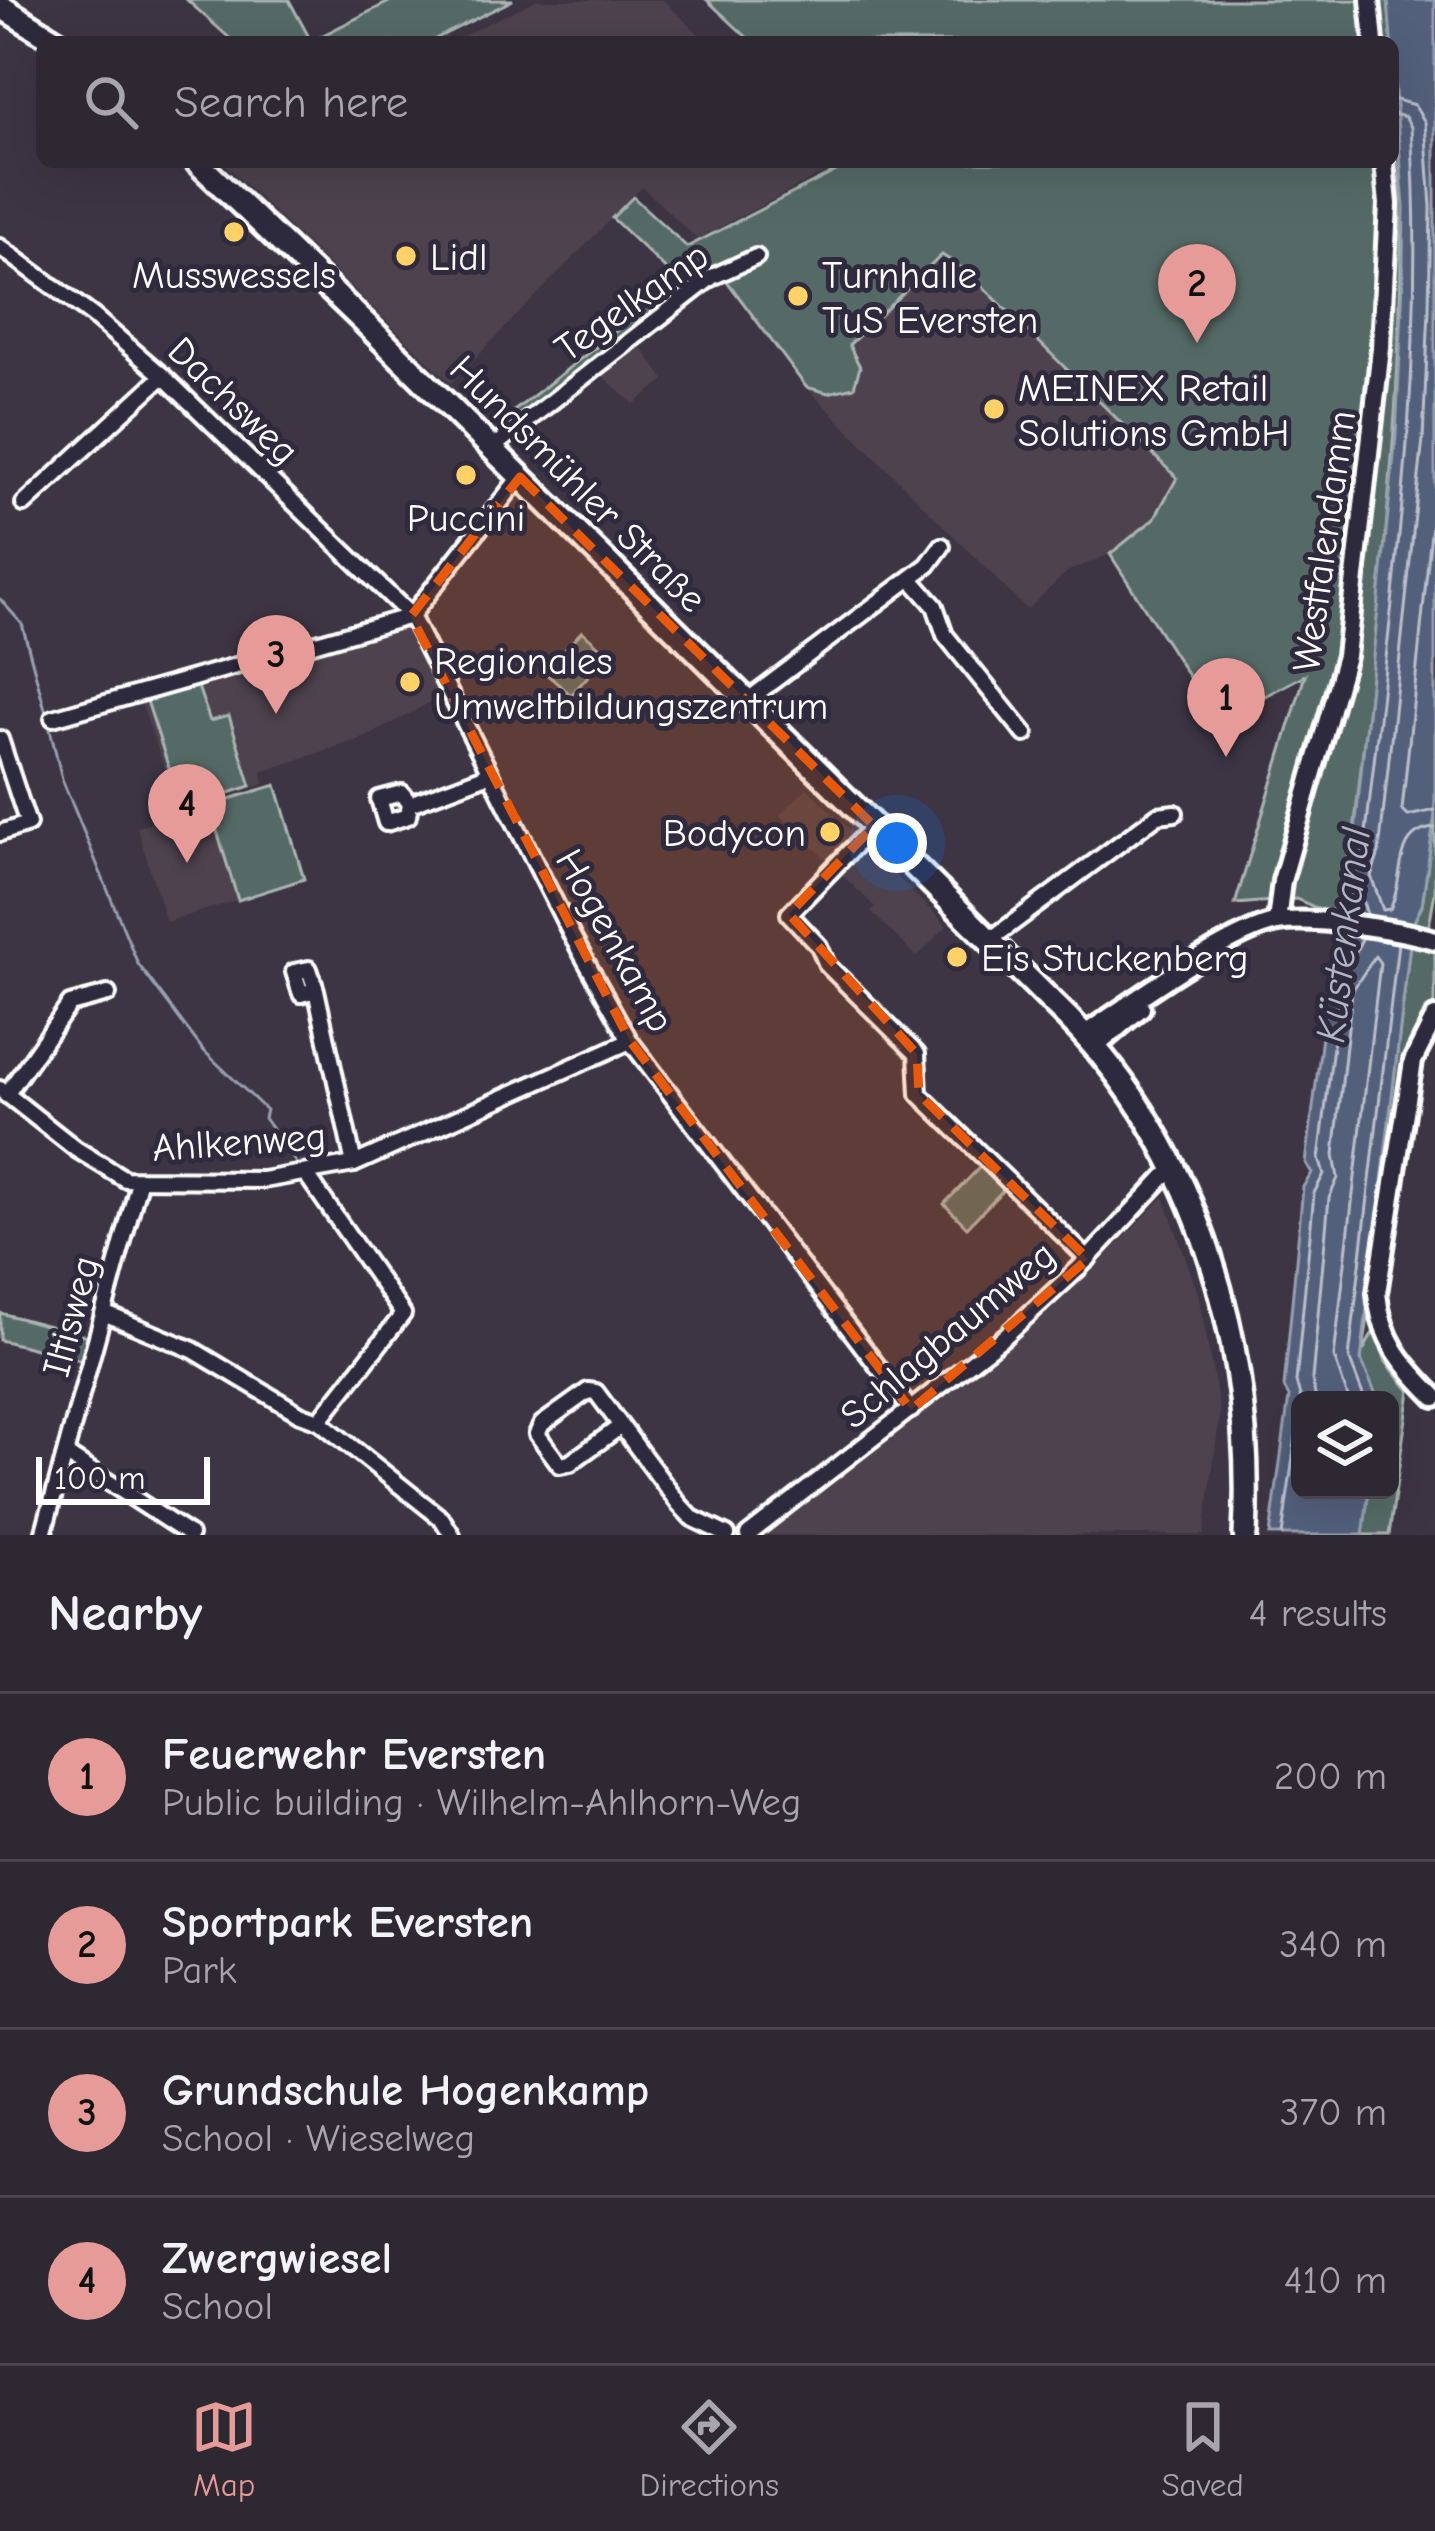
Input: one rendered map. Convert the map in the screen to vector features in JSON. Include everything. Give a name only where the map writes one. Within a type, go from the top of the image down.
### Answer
[{"type":"main road","points":[[10,6],[50,36]]},
{"type":"main road","name":"Hundsmühler Straße","points":[[203,168],[991,940],[1090,1041],[1132,1093],[1175,1171],[1220,1287],[1237,1362],[1246,1458],[1245,1535]]},
{"type":"street","points":[[1370,0],[1373,36]]},
{"type":"street","name":"Westfalendamm","points":[[1277,922],[1282,881],[1346,656],[1381,348],[1388,204],[1385,168]]},
{"type":"street","name":"Dachsweg","points":[[0,247],[164,376],[411,616]]},
{"type":"street","name":"Tegelkamp","points":[[492,448],[712,277],[756,257]]},
{"type":"street","points":[[24,504],[164,376]]},
{"type":"street","points":[[53,718],[411,616],[520,477]]},
{"type":"street","points":[[748,700],[928,566],[942,547]]},
{"type":"street","points":[[911,579],[935,606],[945,635],[1025,734]]},
{"type":"street","name":"Hogenkamp","points":[[411,616],[630,1041],[911,1410]]},
{"type":"street","points":[[0,833],[28,824],[5,734]]},
{"type":"street","points":[[410,804],[490,774]]},
{"type":"street","points":[[991,940],[1158,815],[1175,813]]},
{"type":"street","points":[[874,826],[788,914],[819,946],[827,965],[917,1054],[919,1094],[1088,1259]]},
{"type":"street","points":[[1090,1041],[1177,975],[1227,944],[1277,922],[1339,925],[1430,939]]},
{"type":"street","points":[[316,990],[354,1164]]},
{"type":"street","points":[[3,1092],[70,1004],[108,994]]},
{"type":"street","points":[[1435,1017],[1413,1061],[1377,1293],[1379,1318],[1394,1353],[1435,1397]]},
{"type":"street","name":"Ahlkenweg","points":[[3,1092],[112,1173],[139,1182],[263,1180],[354,1164],[630,1041]]},
{"type":"street","name":"Schlagbaumweg","points":[[748,1535],[1005,1336],[1175,1171]]},
{"type":"street","points":[[306,1174],[403,1314],[319,1421]]},
{"type":"street","name":"Iltisweg","points":[[43,1535],[139,1182]]},
{"type":"street","points":[[106,1313],[193,1350],[319,1421],[442,1519],[452,1535]]},
{"type":"street","points":[[621,1426],[570,1463],[560,1465],[537,1434],[542,1424],[588,1391],[596,1392],[692,1518],[727,1535]]},
{"type":"street","points":[[67,1455],[190,1535]]},
{"type":"highlighted area","points":[[520,477],[874,826],[789,914],[917,1054],[919,1094],[1088,1259],[911,1410],[630,1041],[411,616]]},
{"type":"shaded area","points":[[536,0],[663,0],[701,36],[462,36]]},
{"type":"shaded area","points":[[228,168],[834,168],[697,239],[642,187],[451,383]]},
{"type":"shaded area","points":[[941,255],[969,273],[1177,479],[1154,519],[1139,534],[1110,554],[1067,572],[1027,610],[806,387],[828,393],[848,346]]},
{"type":"shaded area","points":[[639,344],[665,380],[634,404],[599,373]]},
{"type":"shaded area","points":[[411,616],[449,692],[369,736],[262,772],[264,784],[180,811],[137,692]]},
{"type":"shaded area","points":[[807,788],[947,926],[917,957],[871,912],[875,907],[780,815]]},
{"type":"shaded area","points":[[209,805],[238,900],[166,922],[137,827]]},
{"type":"shaded area","points":[[1164,1197],[1199,1296],[1220,1413],[1204,1535],[759,1535],[897,1431],[1097,1265]]},
{"type":"green space","points":[[187,0],[289,0],[308,36],[227,36]]},
{"type":"green space","points":[[393,0],[513,0],[441,36],[321,36]]},
{"type":"green space","points":[[707,0],[1388,0],[1391,36],[746,36]]},
{"type":"green space","points":[[1399,138],[1401,252],[1392,452],[1352,851],[1341,873],[1355,916],[1321,910],[1296,899],[1235,904],[1305,675],[1217,721],[1110,554],[1154,519],[1177,478],[969,273],[942,255],[849,345],[860,367],[854,387],[828,393],[806,387],[718,269],[677,296],[673,291],[681,284],[612,218],[633,197],[687,247],[842,168],[1399,168]]},
{"type":"green space","points":[[662,295],[674,299],[511,423],[505,418]]},
{"type":"green space","points":[[582,631],[608,654],[571,695],[544,672]]},
{"type":"green space","points":[[197,684],[210,721],[229,716],[251,786],[182,808],[147,701]]},
{"type":"green space","points":[[276,785],[304,879],[238,900],[209,805]]},
{"type":"green space","points":[[1435,814],[1435,892],[1425,948],[1435,952],[1435,1002],[1407,1060],[1363,1351],[1375,1329],[1386,1362],[1410,1391],[1399,1466],[1399,1391],[1374,1391],[1361,1360],[1412,926],[1422,905]]},
{"type":"green space","points":[[982,1165],[1005,1188],[967,1227],[944,1204]]},
{"type":"green space","points":[[0,1313],[99,1339],[92,1363],[0,1340]]},
{"type":"green space","points":[[1368,1499],[1394,1499],[1389,1535],[1363,1535]]},
{"type":"water","points":[[1388,0],[1435,0],[1435,814],[1422,905],[1412,926],[1361,1360],[1374,1391],[1291,1391],[1291,1499],[1368,1499],[1363,1535],[1270,1535],[1289,1397],[1284,1387],[1303,1187],[1312,1173],[1306,1163],[1326,992],[1354,921],[1341,873],[1353,850],[1396,436],[1404,208],[1399,36],[1391,36]]},
{"type":"waterway","points":[[0,599],[22,624],[46,713]]},
{"type":"waterway","points":[[49,725],[62,779],[138,964],[203,1050],[266,1110],[264,1118],[296,1163]]},
{"type":"place","name":"Musswessels","points":[[234,232]]},
{"type":"place","name":"Lidl","points":[[406,256]]},
{"type":"place","name":"Turnhalle TuS Eversten","points":[[798,296]]},
{"type":"place","name":"Sportpark Eversten","points":[[1197,343]]},
{"type":"place","name":"MEINEX Retail Solutions GmbH","points":[[994,409]]},
{"type":"place","name":"Puccini","points":[[466,475]]},
{"type":"place","name":"Regionales Umweltbildungszentrum","points":[[410,682]]},
{"type":"place","name":"Grundschule Hogenkamp","points":[[276,714]]},
{"type":"place","name":"Feuerwehr Eversten","points":[[1226,757]]},
{"type":"place","name":"Bodycon","points":[[830,832]]},
{"type":"place","name":"Zwergwiesel","points":[[187,863]]},
{"type":"place","name":"Eis Stuckenberg","points":[[957,957]]},
{"type":"water label","name":"Küstenkanal","points":[[1342,935]]}]
